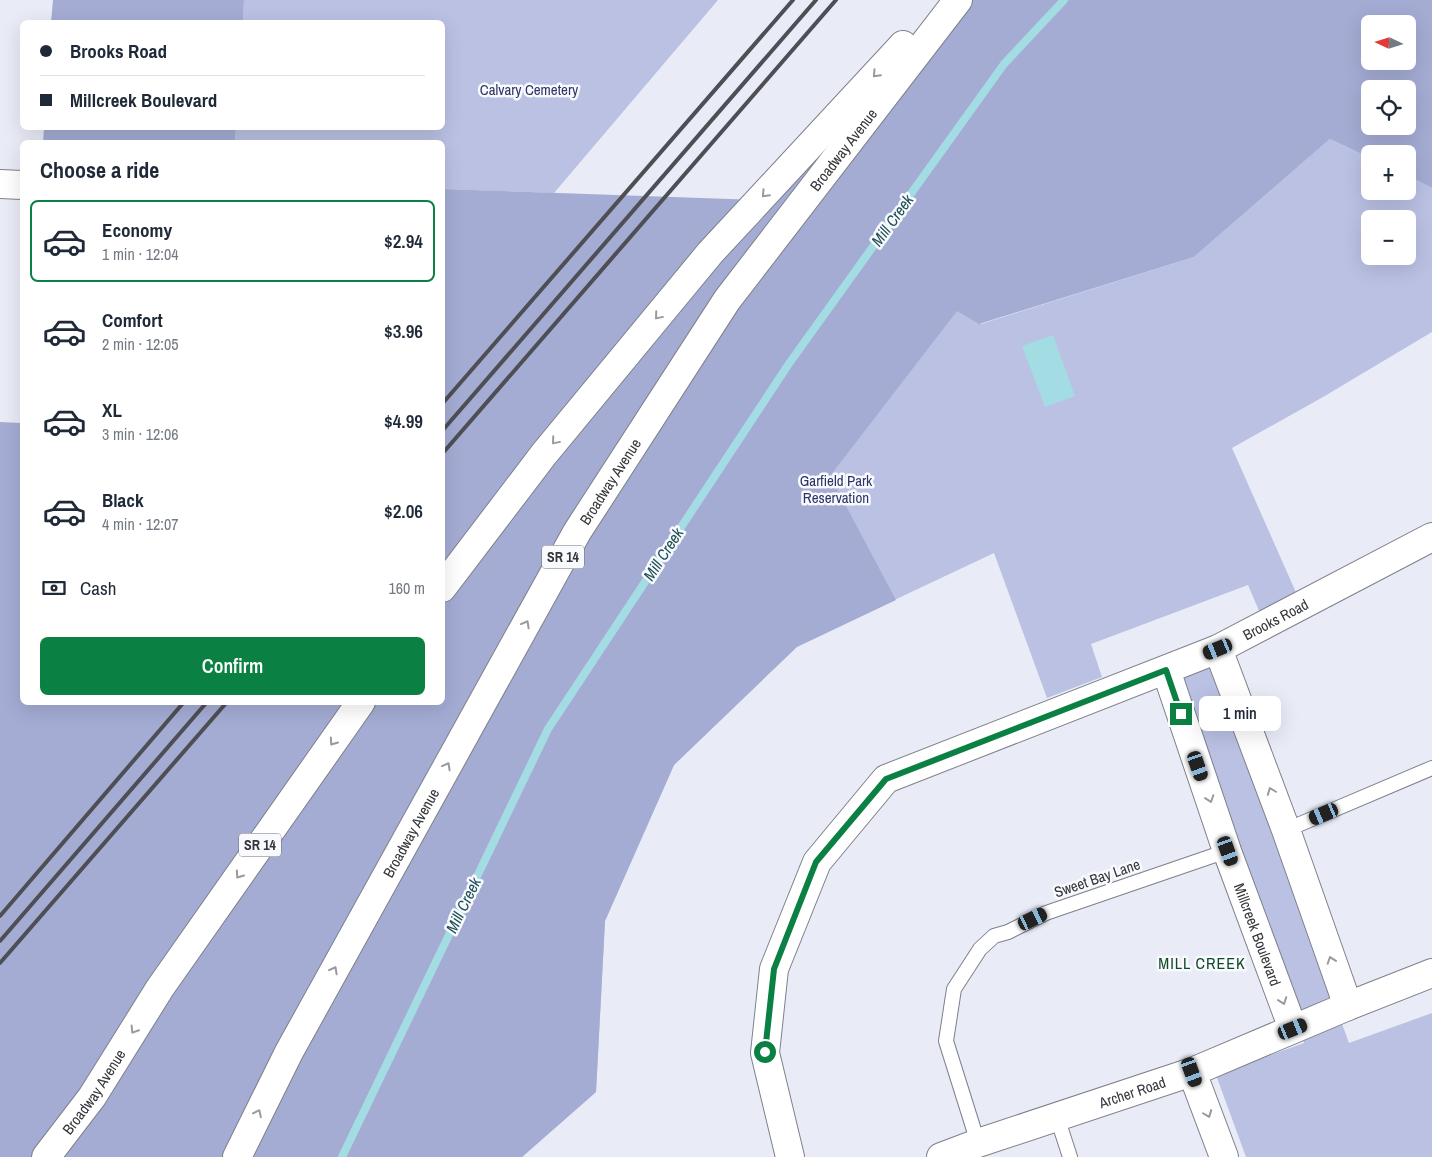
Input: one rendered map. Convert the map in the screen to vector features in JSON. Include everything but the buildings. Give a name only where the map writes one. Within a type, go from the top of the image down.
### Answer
[{"type":"main road","name":"Broadway Avenue","points":[[445,584],[544,454],[710,253],[944,0]]},
{"type":"main road","name":"Broadway Avenue","points":[[236,1157],[289,1052],[577,532],[726,300],[958,0]]},
{"type":"main road","points":[[0,184],[20,185]]},
{"type":"main road","name":"Brooks Road","points":[[790,1157],[765,1052],[774,969],[816,862],[886,779],[1218,649],[1432,537]]},
{"type":"main road","points":[[1218,649],[1286,830],[1348,1006]]},
{"type":"main road","name":"Millcreek Boulevard","points":[[1166,670],[1228,851],[1293,1029]]},
{"type":"main road","name":"Broadway Avenue","points":[[46,1157],[92,1097],[160,988],[359,705]]},
{"type":"main road","name":"Archer Road","points":[[940,1157],[1192,1072],[1348,1006],[1432,973]]},
{"type":"main road","points":[[1192,1072],[1224,1157]]},
{"type":"lane","points":[[1286,830],[1432,768]]},
{"type":"lane","name":"Sweet Bay Lane","points":[[978,1143],[946,1041],[954,989],[980,949],[994,936],[1008,932],[1046,913],[1228,851]]},
{"type":"lane","points":[[1056,1117],[1070,1157]]},
{"type":"green space","points":[[53,0],[244,0],[243,20],[51,20]]},
{"type":"green space","name":"Calvary Cemetery","points":[[244,0],[718,0],[554,193],[445,189],[445,140],[235,140],[236,130],[445,130],[445,20],[243,20]]},
{"type":"green space","name":"Garfield Park Reservation","points":[[944,0],[1432,0],[1432,188],[1416,180],[1416,145],[1361,145],[1361,154],[1330,139],[1194,257],[979,324],[957,311],[830,476],[896,600],[797,647],[674,765],[605,921],[596,1092],[522,1157],[0,1157],[0,422],[20,423],[20,705],[445,705],[445,189],[759,200]]},
{"type":"green space","name":"Garfield Park Reservation","points":[[1015,0],[981,324],[1194,257],[1330,139],[1361,154],[1361,200],[1416,200],[1416,180],[1432,188],[1432,332],[1323,397],[1232,448],[1298,597],[1260,613],[1248,585],[1091,644],[1102,677],[1047,698],[994,553],[797,646],[674,765],[605,921],[596,1092],[522,1157],[298,1157]]},
{"type":"green space","points":[[44,130],[236,130],[235,140],[43,140]]},
{"type":"green space","points":[[1212,667],[1349,1043],[1432,1013],[1432,1157],[1246,1157],[1216,1075],[1304,1043],[1172,682]]},
{"type":"shaded area","points":[[1053,335],[1075,396],[1045,407],[1022,346]]},
{"type":"waterway","name":"Mill Creek","points":[[342,1157],[548,729],[788,365],[1004,64],[1064,0]]},
{"type":"railway","points":[[445,401],[793,0]]},
{"type":"railway","points":[[445,428],[816,0]]},
{"type":"railway","points":[[445,451],[836,0]]},
{"type":"railway","points":[[0,916],[181,705]]},
{"type":"railway","points":[[0,941],[204,705]]},
{"type":"railway","points":[[0,963],[224,705]]},
{"type":"district","name":"MILL CREEK","points":[[1202,963]]},
{"type":"route","points":[[765,1052],[774,969],[816,862],[886,779],[1166,670],[1181,714]]}]
